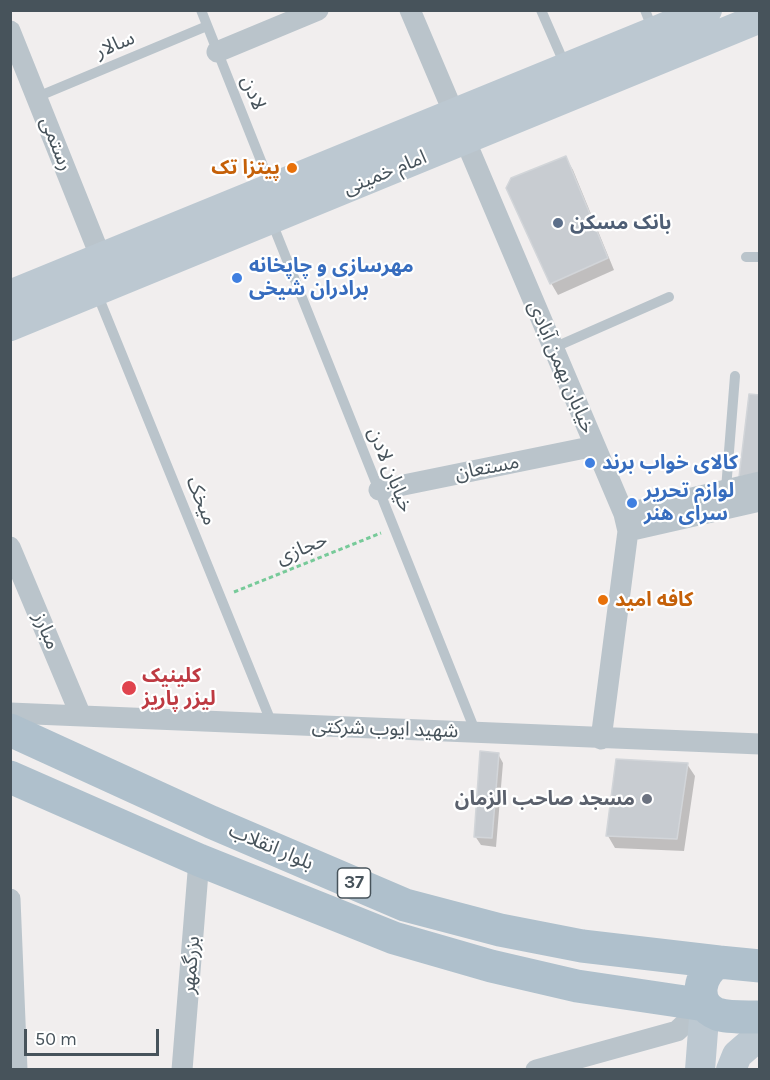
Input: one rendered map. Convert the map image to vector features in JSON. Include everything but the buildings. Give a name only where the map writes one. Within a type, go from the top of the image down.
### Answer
[{"type":"main road","name":"امام خمینی","points":[[10,326],[271,220],[459,127],[650,21],[707,10]]},
{"type":"main road","name":"امام خمینی","points":[[10,295],[272,188],[459,127],[759,18]]},
{"type":"main road","name":"بلوار انقلاب","points":[[10,730],[211,822],[405,905],[500,930],[582,946],[719,962]]},
{"type":"main road","name":"بلوار انقلاب","points":[[10,777],[199,860],[394,938],[491,966],[577,986],[705,1005]]},
{"type":"main road","name":"37","points":[[719,962],[759,966]]},
{"type":"main road","points":[[700,1070],[705,1005],[702,997],[702,980],[712,966],[719,962]]},
{"type":"main road","name":"37","points":[[705,1005],[719,1015],[759,1017]]},
{"type":"main road","points":[[731,1070],[737,1055],[759,1035]]},
{"type":"street","points":[[217,52],[318,10]]},
{"type":"street","name":"خیابان بهمن آبادی","points":[[410,10],[626,523]]},
{"type":"street","name":"رستمی","points":[[10,31],[101,258]]},
{"type":"street","name":"مستعان","points":[[379,490],[595,446]]},
{"type":"street","points":[[626,523],[726,489],[759,482]]},
{"type":"street","points":[[626,523],[759,501]]},
{"type":"street","points":[[601,739],[626,523]]},
{"type":"street","name":"مبارز","points":[[10,547],[81,716]]},
{"type":"street","name":"شهید ایوب شرکتی","points":[[10,712],[759,744]]},
{"type":"street","name":"بزرگمهر","points":[[182,1070],[199,860]]},
{"type":"street","points":[[10,899],[12,1000],[17,1070]]},
{"type":"street","points":[[536,1070],[677,1031],[705,1005]]},
{"type":"lane","name":"لادن","points":[[201,10],[272,188]]},
{"type":"lane","points":[[541,10],[566,68]]},
{"type":"lane","name":"سالار","points":[[37,97],[207,26]]},
{"type":"lane","name":"خیابان لادن","points":[[271,220],[477,733]]},
{"type":"lane","points":[[746,257],[759,257]]},
{"type":"lane","name":"میخک","points":[[96,291],[272,724]]},
{"type":"lane","points":[[553,348],[669,297]]},
{"type":"lane","points":[[726,489],[735,376]]},
{"type":"path","name":"حجازی","points":[[220,598],[394,528]]},
{"type":"place","name":"پیتزا تک","points":[[292,168]]},
{"type":"place","name":"بانک مسکن","points":[[558,223]]},
{"type":"place","name":"مهرسازی و چاپخانه برادران شیخی","points":[[237,278]]},
{"type":"place","name":"کالای خواب برند","points":[[590,463]]},
{"type":"place","name":"لوازم تحریر سرای هنر","points":[[632,503]]},
{"type":"place","name":"کافه امید","points":[[603,600]]},
{"type":"place","name":"کلینیک لیزر پاریز","points":[[129,688]]},
{"type":"place","name":"مسجد صاحب الزمان","points":[[647,799]]}]
